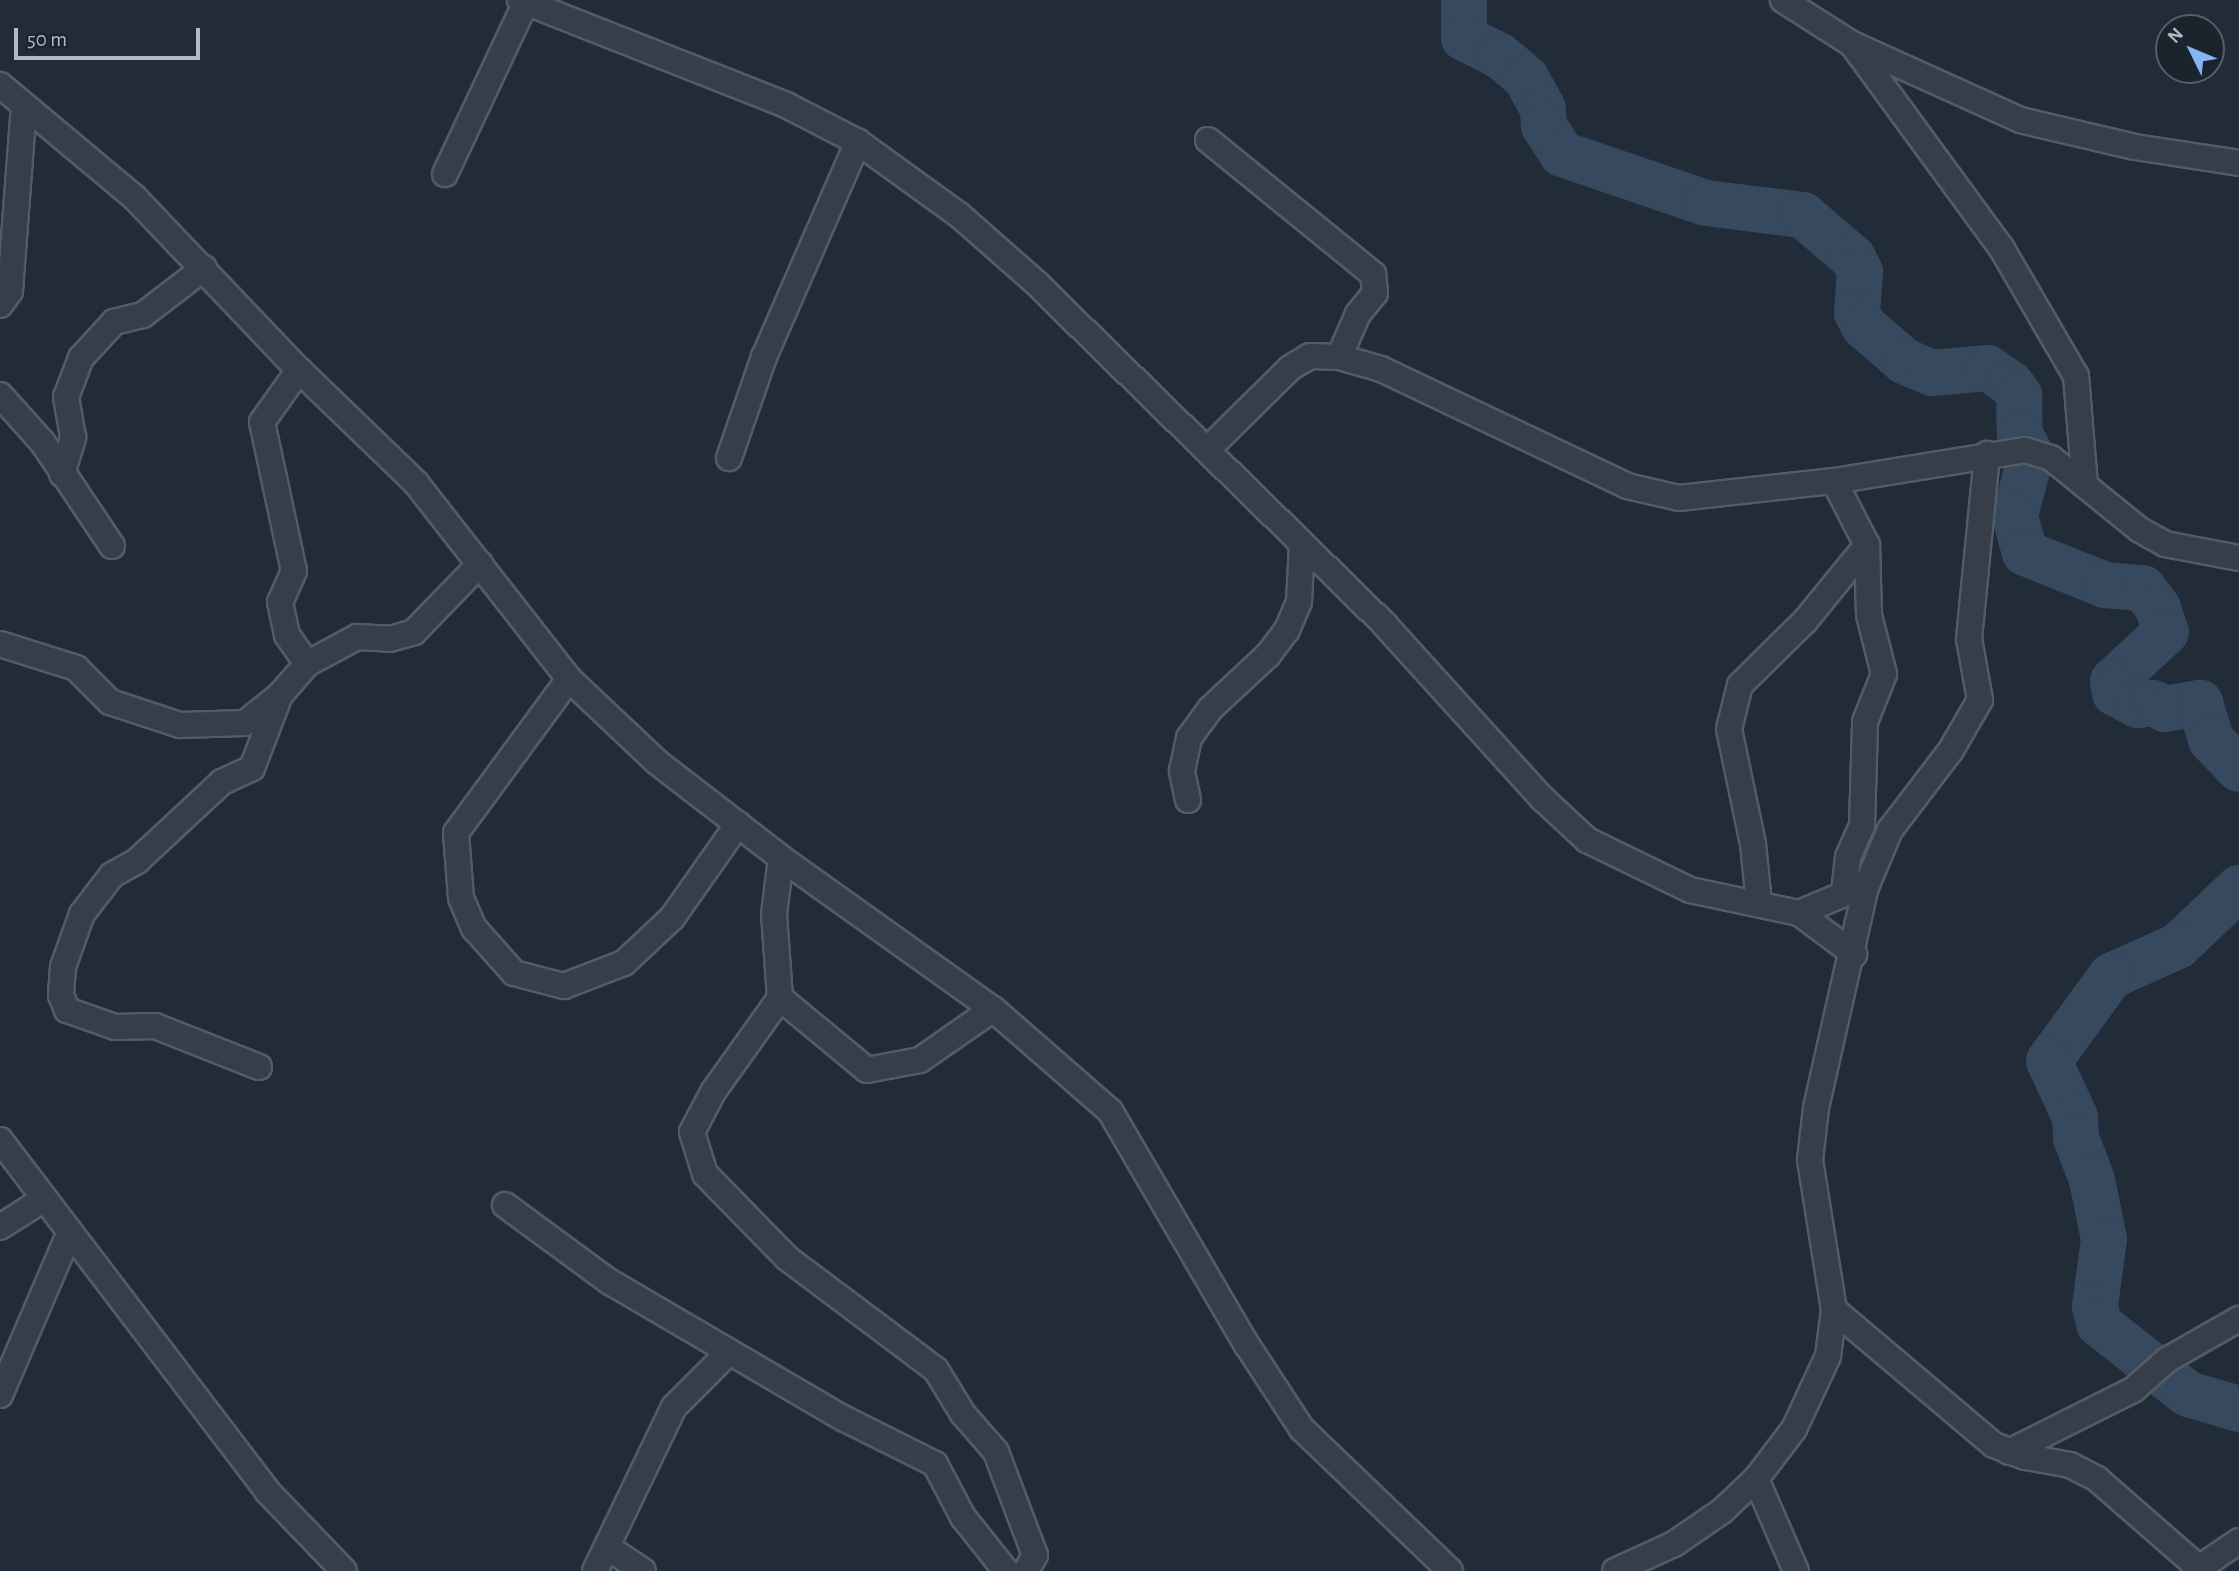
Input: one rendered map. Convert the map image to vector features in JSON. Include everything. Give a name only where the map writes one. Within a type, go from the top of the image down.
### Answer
[{"type":"street","points":[[1783,0],[1852,44],[2020,120],[2135,147],[2239,163]]},
{"type":"street","points":[[445,174],[525,1],[786,105],[858,142],[958,215],[1034,281],[1385,625],[1542,798],[1587,840],[1690,890],[1799,913],[1854,954]]},
{"type":"street","points":[[1852,44],[2002,248],[2077,376],[2085,486]]},
{"type":"street","points":[[0,85],[134,197],[299,370],[416,483],[569,679],[657,762],[781,858],[993,1009],[1110,1111],[1247,1345],[1302,1429],[1450,1571]]},
{"type":"street","points":[[0,305],[10,291],[24,106]]},
{"type":"street","points":[[1208,140],[1373,274],[1376,293],[1358,314],[1339,357]]},
{"type":"street","points":[[729,458],[764,357],[858,142]]},
{"type":"street","points":[[62,474],[73,437],[66,397],[81,358],[114,322],[143,315],[204,268]]},
{"type":"street","points":[[1208,449],[1290,368],[1310,356],[1339,357],[1381,369],[1627,486],[1679,498],[1834,481],[1987,454],[2030,451],[2051,458],[2140,530],[2165,544],[2236,552]]},
{"type":"street","points":[[299,370],[262,422],[294,571],[280,602],[287,635],[307,664]]},
{"type":"street","points":[[0,395],[43,443],[112,546]]},
{"type":"street","points":[[1615,1571],[1674,1544],[1722,1511],[1756,1479],[1794,1429],[1814,1392],[1828,1356],[1834,1310],[1810,1160],[1816,1108],[1854,954],[1866,887],[1890,830],[1951,750],[1980,699],[1969,639],[1987,454]]},
{"type":"street","points":[[1799,913],[1844,894],[1848,857],[1862,826],[1865,722],[1884,674],[1870,615],[1867,545],[1834,481]]},
{"type":"street","points":[[1188,800],[1182,771],[1189,738],[1210,709],[1268,655],[1287,630],[1299,602],[1302,545]]},
{"type":"street","points":[[1759,903],[1753,844],[1729,729],[1740,685],[1805,621],[1867,545]]},
{"type":"street","points":[[0,644],[76,668],[110,702],[180,725],[245,723],[280,695],[307,664],[357,637],[390,639],[414,632],[480,564]]},
{"type":"street","points":[[569,679],[456,834],[461,898],[474,928],[514,973],[564,986],[624,963],[672,918],[738,824]]},
{"type":"street","points":[[259,1067],[155,1026],[115,1027],[68,1010],[61,995],[63,967],[82,914],[113,875],[137,861],[222,782],[252,768],[280,695]]},
{"type":"street","points":[[781,858],[774,914],[780,998],[713,1092],[692,1132],[705,1174],[787,1258],[936,1370],[963,1414],[996,1452],[1035,1555],[1026,1571]]},
{"type":"street","points":[[780,998],[867,1070],[920,1060],[993,1009]]},
{"type":"street","points":[[0,1140],[267,1491],[344,1571]]},
{"type":"street","points":[[0,1227],[44,1199]]},
{"type":"street","points":[[505,1205],[610,1282],[668,1313],[728,1353],[935,1464],[963,1517],[1006,1571]]},
{"type":"street","points":[[0,1395],[69,1234]]},
{"type":"street","points":[[1834,1310],[1897,1367],[1994,1445],[2009,1452],[2070,1465],[2097,1479],[2197,1570],[2239,1541]]},
{"type":"street","points":[[2009,1452],[2133,1390],[2167,1360],[2239,1319]]},
{"type":"street","points":[[595,1571],[674,1407],[728,1353]]},
{"type":"street","points":[[1756,1479],[1796,1571]]},
{"type":"street","points":[[607,1547],[643,1571]]},
{"type":"waterway","points":[[1464,0],[1464,38],[1500,56],[1526,78],[1543,109],[1544,126],[1562,154],[1706,203],[1803,215],[1853,258],[1860,272],[1857,313],[1864,326],[1904,361],[1932,373],[1988,368],[2011,384],[2019,395],[2020,434],[2031,455],[2015,516],[2025,553],[2105,585],[2143,588],[2158,608],[2166,632],[2113,681],[2115,693],[2138,705],[2153,703],[2165,709],[2200,703],[2211,740],[2239,769]]},
{"type":"waterway","points":[[2239,888],[2178,946],[2111,976],[2049,1061],[2075,1117],[2076,1138],[2092,1180],[2104,1239],[2095,1306],[2099,1324],[2188,1394],[2239,1409]]}]
